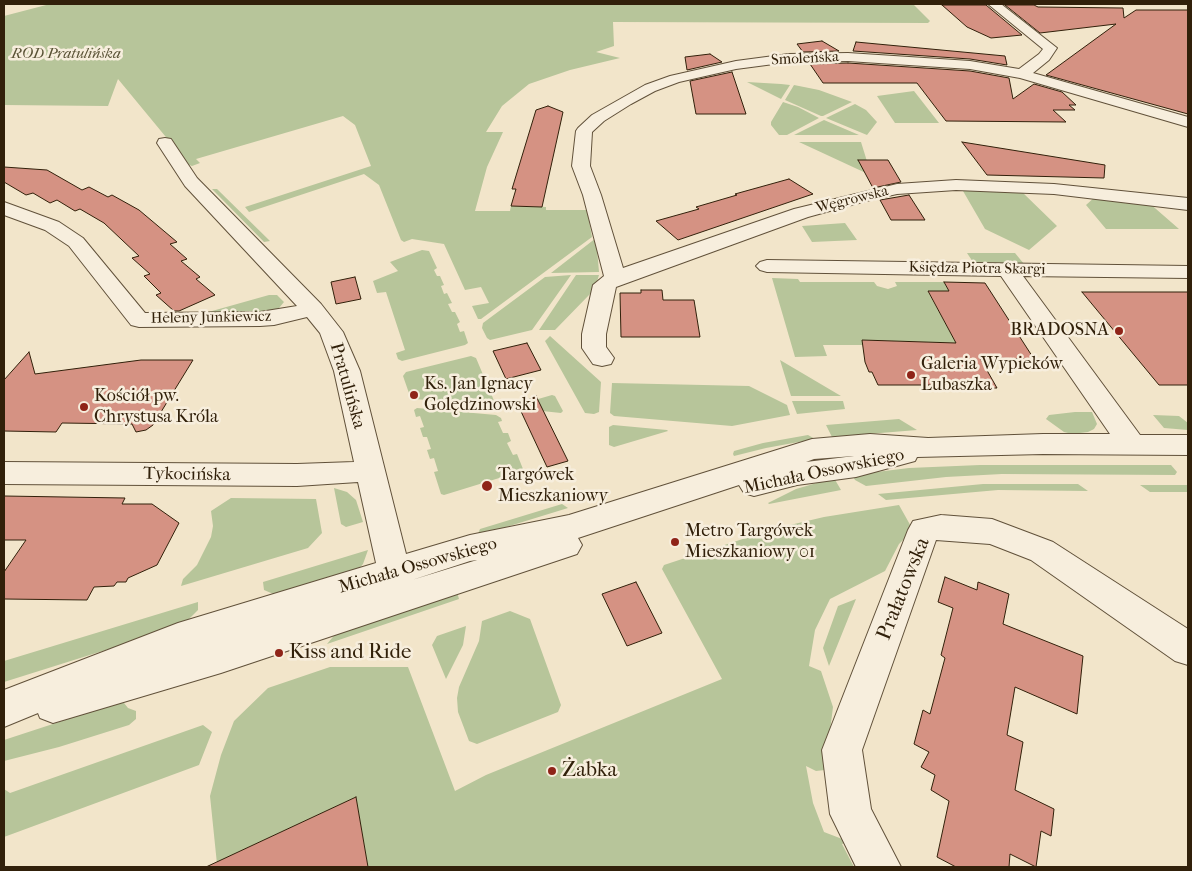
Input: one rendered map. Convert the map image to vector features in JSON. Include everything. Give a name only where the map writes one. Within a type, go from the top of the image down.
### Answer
[{"type":"street","points":[[994,4],[1050,48],[1044,57],[1022,74]]},
{"type":"street","name":"Smoleńska","points":[[615,278],[592,195],[581,166],[584,131],[598,118],[650,88],[710,70],[767,60],[848,57],[970,65],[1022,74],[1188,122]]},
{"type":"street","name":"Pratulińska","points":[[164,143],[195,186],[313,309],[331,332],[340,351],[397,585]]},
{"type":"street","name":"Węgrowska","points":[[615,278],[801,213],[863,196],[897,190],[956,185],[1054,189],[1188,204]]},
{"type":"street","name":"Heleny Junkiewicz","points":[[4,208],[52,226],[76,242],[139,320],[260,319],[274,318],[313,309]]},
{"type":"street","name":"Księdza Piotra Skargi","points":[[767,266],[1188,272]]},
{"type":"street","points":[[1008,270],[1133,446]]},
{"type":"street","points":[[602,358],[594,348],[594,334],[604,286],[615,278]]},
{"type":"street","name":"Michała Ossowskiego","points":[[4,708],[178,639],[397,585],[762,482],[797,474],[856,466],[928,448],[1043,444],[1188,445]]},
{"type":"street","name":"Tykocińska","points":[[4,473],[288,475],[352,473],[369,468]]},
{"type":"street","name":"Prałatowska","points":[[879,867],[851,814],[842,750],[924,530],[941,527],[992,532],[1042,551],[1188,649]]},
{"type":"street","name":"Michała Ossowskiego","points":[[4,720],[221,656],[397,585]]},
{"type":"green space","name":"ROD Pratulińska","points":[[50,4],[913,4],[930,21],[928,23],[613,22],[614,46],[596,52],[620,58],[570,70],[529,84],[502,106],[486,132],[503,132],[487,167],[475,211],[510,211],[511,206],[546,207],[546,210],[587,210],[592,237],[481,319],[478,319],[472,306],[489,303],[481,287],[465,290],[444,244],[412,239],[404,242],[401,240],[379,185],[364,174],[249,212],[245,207],[371,166],[355,125],[343,116],[196,159],[200,163],[192,166],[189,165],[118,79],[108,106],[4,105],[4,16]]},
{"type":"green space","points":[[747,82],[781,84],[790,85],[781,99]]},
{"type":"green space","points":[[794,85],[819,90],[852,102],[821,116],[785,100]]},
{"type":"green space","points":[[914,91],[939,123],[895,123],[877,96]]},
{"type":"green space","points":[[783,102],[798,107],[819,118],[787,135],[779,135],[771,125],[771,122]]},
{"type":"green space","points":[[855,104],[866,110],[877,122],[867,135],[826,118]]},
{"type":"green space","points":[[824,120],[859,135],[794,135]]},
{"type":"green space","points":[[799,142],[861,142],[870,171],[868,174]]},
{"type":"green space","points":[[970,188],[1021,191],[1057,226],[1029,250],[985,229],[963,191]]},
{"type":"green space","points":[[212,189],[217,189],[270,241],[264,242]]},
{"type":"green space","points":[[1096,196],[1148,202],[1179,229],[1106,229],[1086,205]]},
{"type":"green space","points":[[845,223],[857,240],[812,242],[802,226]]},
{"type":"green space","points":[[596,238],[599,272],[551,273]]},
{"type":"green space","points":[[422,250],[429,251],[437,268],[434,270],[437,276],[440,276],[444,285],[441,286],[444,294],[447,293],[452,303],[448,304],[452,312],[455,312],[460,322],[457,324],[460,332],[464,331],[468,343],[402,361],[398,359],[396,353],[405,350],[386,292],[377,293],[373,281],[398,271],[390,262]]},
{"type":"green space","points":[[967,253],[1015,253],[1024,264],[973,262]]},
{"type":"green space","points":[[571,275],[532,330],[490,340],[487,338],[482,328],[483,323],[545,277]]},
{"type":"green space","points":[[576,275],[599,275],[596,285],[590,294],[555,330],[539,330]]},
{"type":"green space","points":[[772,278],[798,279],[800,282],[874,282],[877,286],[888,289],[897,286],[895,282],[944,282],[949,291],[928,292],[956,343],[862,340],[863,345],[823,345],[827,356],[795,357]]},
{"type":"green space","points":[[269,295],[277,295],[284,302],[274,314],[205,313]]},
{"type":"green space","points":[[550,336],[601,382],[599,412],[594,414],[585,413],[545,341]]},
{"type":"green space","points":[[471,356],[476,358],[495,403],[493,405],[414,399],[410,396],[403,376],[406,372]]},
{"type":"green space","points":[[780,360],[841,396],[791,396]]},
{"type":"green space","points":[[612,383],[749,386],[787,405],[790,415],[732,426],[614,416],[610,413]]},
{"type":"green space","points":[[552,395],[555,396],[563,411],[561,413],[523,409],[518,406],[521,404]]},
{"type":"green space","points":[[792,401],[843,401],[845,409],[797,414]]},
{"type":"green space","points":[[417,408],[496,415],[501,418],[502,421],[498,422],[503,433],[508,433],[511,441],[507,443],[513,455],[517,454],[523,469],[522,471],[444,495],[441,494],[434,472],[438,471],[434,458],[430,459],[427,450],[431,449],[427,437],[423,437],[420,428],[424,427],[420,416],[416,417],[414,410]]},
{"type":"green space","points":[[1092,412],[1097,424],[1094,429],[1088,432],[1072,434],[1064,432],[1046,419],[1049,415]]},
{"type":"green space","points":[[1153,415],[1179,416],[1188,423],[1188,430],[1164,428]]},
{"type":"green space","points":[[899,419],[917,430],[832,437],[826,425]]},
{"type":"green space","points":[[613,425],[668,431],[614,447],[609,445],[609,427]]},
{"type":"green space","points":[[808,435],[815,439],[734,456],[733,454],[734,451],[763,443]]},
{"type":"green space","points":[[980,465],[1171,465],[1177,472],[1175,475],[1002,474],[946,477],[866,486],[855,480],[852,475],[909,468]]},
{"type":"green space","points":[[834,478],[841,490],[768,503],[796,489]]},
{"type":"green space","points":[[983,484],[1078,484],[1088,491],[998,490],[886,500],[878,494]]},
{"type":"green space","points":[[1140,485],[1188,485],[1188,492],[1150,492]]},
{"type":"green space","points":[[334,488],[347,492],[356,500],[363,522],[346,527],[341,524]]},
{"type":"green space","points":[[231,498],[316,499],[322,533],[308,548],[181,586],[183,579],[197,565],[211,537],[213,526],[211,511]]},
{"type":"green space","points":[[562,504],[568,508],[477,536],[480,529]]},
{"type":"green space","points":[[899,505],[913,530],[899,544],[885,571],[830,599],[815,630],[809,666],[821,671],[833,707],[825,770],[816,771],[806,766],[813,803],[824,832],[850,842],[842,844],[854,867],[368,867],[356,797],[236,853],[217,864],[210,796],[221,755],[234,721],[268,688],[330,667],[408,667],[455,791],[486,775],[722,679],[662,569],[664,565],[773,529],[824,517]]},
{"type":"green space","points":[[368,550],[363,564],[357,571],[278,596],[264,590],[263,582]]},
{"type":"green space","points":[[457,592],[459,599],[327,644],[337,632]]},
{"type":"green space","points":[[856,599],[829,666],[823,648],[838,606]]},
{"type":"green space","points":[[198,602],[198,610],[182,626],[4,682],[4,661]]},
{"type":"green space","points":[[510,611],[530,619],[561,705],[558,712],[477,744],[469,741],[458,712],[457,698],[459,687],[479,641],[482,621]]},
{"type":"green space","points":[[466,626],[463,645],[446,679],[432,645],[437,636]]},
{"type":"green space","points":[[117,703],[124,703],[128,708],[136,711],[136,719],[129,725],[59,747],[4,761],[4,740]]},
{"type":"green space","points":[[203,725],[212,732],[199,765],[4,837],[4,789],[10,793]]},
{"type":"building","points":[[942,5],[986,5],[1022,35],[991,38],[967,27]]},
{"type":"building","points":[[1005,5],[1123,8],[1124,18],[1136,10],[1188,10],[1188,114],[1046,75],[1116,24],[1040,33]]},
{"type":"building","points":[[822,41],[839,51],[803,52],[797,44]]},
{"type":"building","points":[[856,42],[1005,56],[1007,65],[970,59],[853,51]]},
{"type":"building","points":[[710,54],[722,62],[687,70],[685,57]]},
{"type":"building","points":[[848,63],[970,71],[1009,78],[1013,99],[1034,84],[1062,92],[1076,105],[1069,105],[1075,110],[1053,110],[1066,122],[946,121],[917,83],[823,83],[810,64]]},
{"type":"building","points":[[732,72],[746,114],[696,114],[690,81]]},
{"type":"building","points":[[548,106],[563,112],[542,207],[511,206],[516,189],[512,189],[536,110]]},
{"type":"building","points":[[962,142],[1105,165],[1104,178],[987,175]]},
{"type":"building","points":[[858,160],[888,160],[901,182],[873,188]]},
{"type":"building","points":[[4,167],[47,170],[82,190],[89,187],[108,197],[112,195],[139,210],[177,242],[170,244],[187,259],[181,261],[200,277],[196,279],[215,295],[179,311],[174,311],[156,295],[161,293],[144,276],[150,274],[132,258],[139,256],[104,223],[80,209],[75,211],[57,200],[50,203],[33,193],[26,195],[4,182]]},
{"type":"building","points":[[789,179],[813,194],[678,240],[656,221],[699,209],[696,207],[737,195],[735,194]]},
{"type":"building","points":[[909,195],[925,220],[891,220],[880,200]]},
{"type":"building","points":[[355,277],[361,299],[336,304],[331,282]]},
{"type":"building","points":[[944,282],[985,283],[1034,359],[980,358],[997,388],[970,388],[968,385],[878,385],[865,362],[862,340],[956,343],[928,291],[949,291]]},
{"type":"building","points":[[641,290],[662,290],[663,300],[694,300],[700,337],[621,337],[620,293],[641,293]]},
{"type":"building","points":[[1082,292],[1188,292],[1188,385],[1159,385]]},
{"type":"building","points":[[527,343],[541,370],[506,379],[493,351]]},
{"type":"building","name":"Kościół pw. Chrystusa Króla","points":[[29,352],[35,374],[141,360],[193,360],[153,425],[146,430],[136,432],[132,424],[62,423],[56,432],[4,431],[4,380]]},
{"type":"building","points":[[536,396],[568,461],[547,467],[518,405]]},
{"type":"building","points":[[4,496],[125,498],[122,504],[152,504],[179,523],[157,565],[128,578],[126,582],[117,582],[114,586],[94,587],[87,600],[4,599],[4,572],[26,540],[4,540]]},
{"type":"building","points":[[945,577],[977,590],[978,582],[1009,594],[1003,624],[1083,656],[1077,714],[1015,687],[1007,735],[1023,742],[1015,790],[1054,809],[1051,836],[1041,831],[1036,867],[1010,854],[1009,867],[956,867],[937,857],[949,801],[931,790],[935,775],[921,767],[929,752],[914,744],[923,710],[930,714],[945,658],[941,655],[953,608],[938,602]]},
{"type":"building","points":[[636,582],[662,633],[627,646],[602,594]]},
{"type":"building","points":[[356,797],[368,867],[206,867]]},
{"type":"place","name":"BRADOSNA","points":[[1119,331]]},
{"type":"place","name":"Galeria Wypieków Lubaszka","points":[[911,375]]},
{"type":"place","name":"Ks. Jan Ignacy Golędzinowski","points":[[414,395]]},
{"type":"place","name":"Kościół pw. Chrystusa Króla","points":[[84,407]]},
{"type":"place","name":"Targówek Mieszkaniowy","points":[[487,486]]},
{"type":"place","name":"Metro Targówek Mieszkaniowy 01","points":[[675,542]]},
{"type":"place","name":"Kiss and Ride","points":[[279,653]]},
{"type":"place","name":"Żabka","points":[[552,771]]}]
